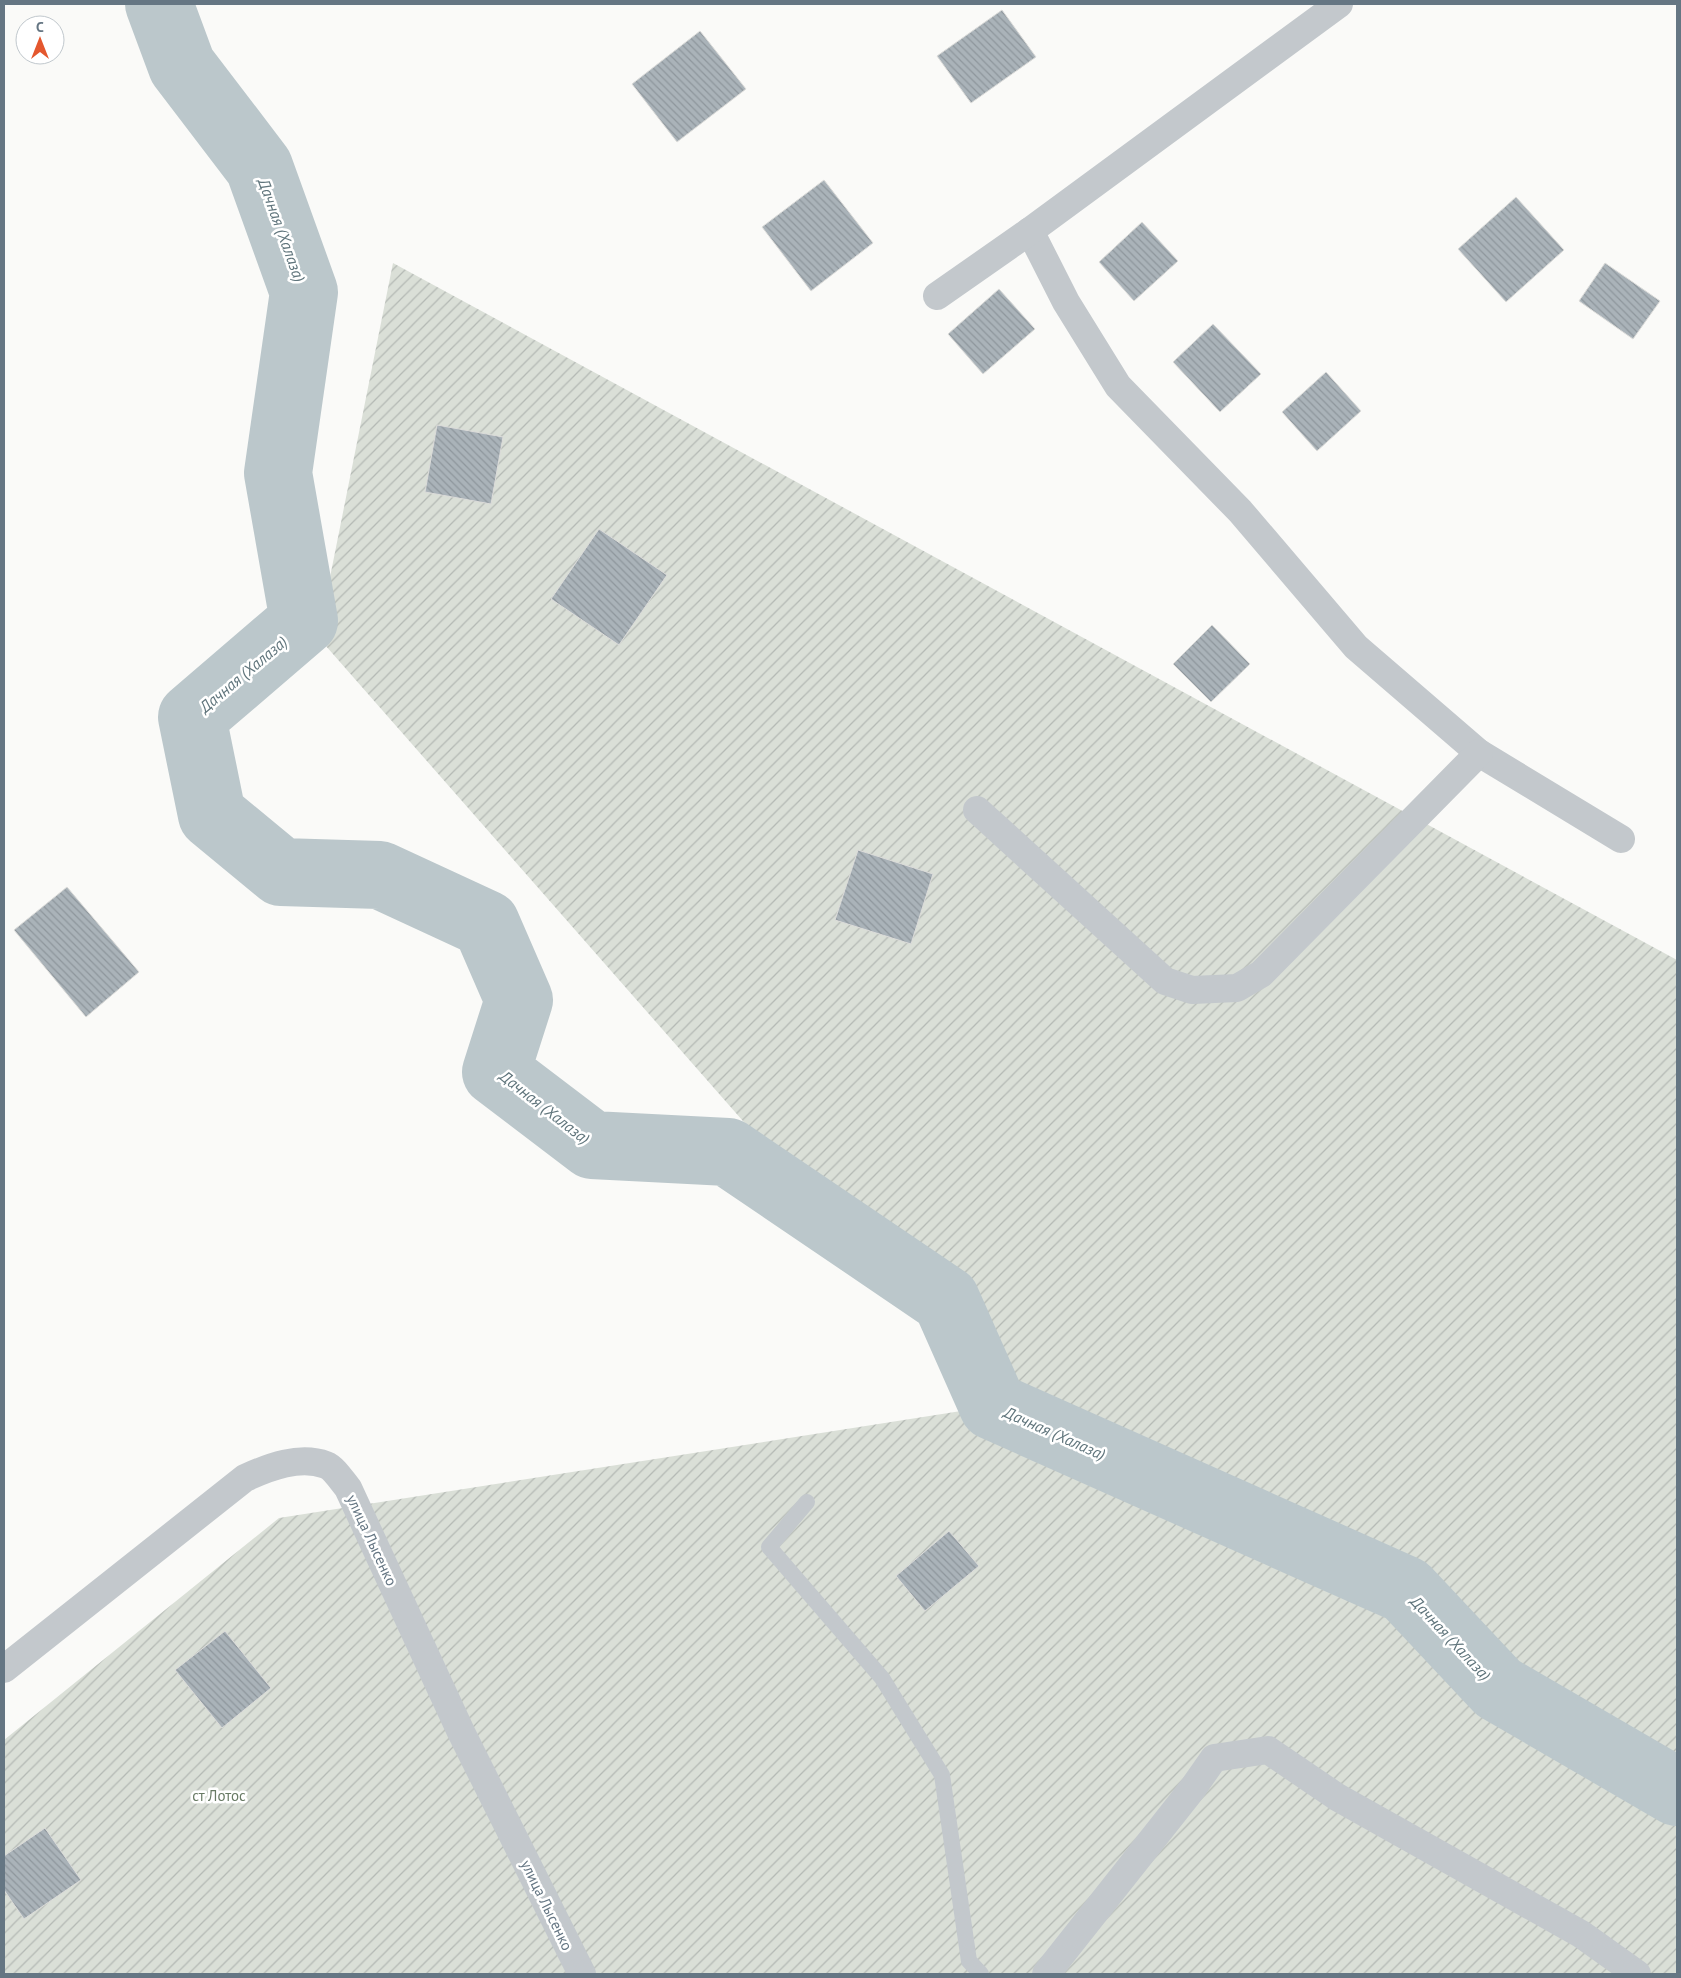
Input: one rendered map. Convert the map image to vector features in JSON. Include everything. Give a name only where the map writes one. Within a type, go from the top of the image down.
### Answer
[{"type":"street","points":[[937,296],[1030,231],[1339,4]]},
{"type":"street","points":[[1030,231],[1066,302],[1118,386],[1240,511],[1356,647],[1479,753],[1621,839]]},
{"type":"street","points":[[977,810],[1165,981],[1192,990],[1237,988],[1261,974],[1479,753]]},
{"type":"street","name":"улица Лысенко","points":[[4,1669],[245,1478],[270,1466],[306,1462],[328,1465],[348,1488],[461,1732],[582,1974]]},
{"type":"street","points":[[1046,1974],[1193,1788],[1214,1758],[1268,1750],[1337,1797],[1582,1934],[1637,1974]]},
{"type":"lane","points":[[807,1502],[769,1547],[882,1678],[942,1775],[969,1961],[981,1974]]},
{"type":"green space","name":"ст Лотос","points":[[393,263],[1677,960],[1677,1974],[4,1974],[4,1740],[279,1518],[993,1406],[318,637]]},
{"type":"building","points":[[1002,10],[1036,57],[971,103],[937,56]]},
{"type":"building","points":[[700,31],[746,89],[677,142],[632,84]]},
{"type":"building","points":[[824,180],[873,243],[811,291],[762,227]]},
{"type":"building","points":[[1516,197],[1564,250],[1506,302],[1458,249]]},
{"type":"building","points":[[1142,222],[1178,261],[1134,301],[1099,262]]},
{"type":"building","points":[[1605,263],[1660,301],[1633,339],[1579,301]]},
{"type":"building","points":[[999,289],[1035,329],[983,374],[948,334]]},
{"type":"building","points":[[1213,324],[1261,374],[1220,412],[1173,362]]},
{"type":"building","points":[[1326,372],[1361,411],[1317,451],[1282,412]]},
{"type":"building","points":[[437,425],[503,437],[491,504],[425,492]]},
{"type":"building","points":[[599,529],[667,575],[619,645],[551,599]]},
{"type":"building","points":[[1212,625],[1250,664],[1211,702],[1173,664]]},
{"type":"building","points":[[858,850],[933,874],[911,944],[835,920]]},
{"type":"building","points":[[67,887],[139,972],[86,1017],[14,930]]},
{"type":"building","points":[[949,1531],[979,1566],[925,1611],[896,1576]]},
{"type":"building","points":[[225,1631],[271,1688],[222,1728],[175,1670]]},
{"type":"building","points":[[45,1828],[81,1880],[24,1919],[4,1890],[4,1856]]},
{"type":"waterway","name":"Дачная (Халаза)","points":[[159,4],[182,66],[259,167],[304,292],[278,473],[304,621],[192,717],[212,815],[281,872],[380,875],[486,924],[519,1000],[496,1072],[592,1145],[728,1152],[946,1300],[993,1406],[1406,1590],[1498,1688],[1677,1792]]}]
